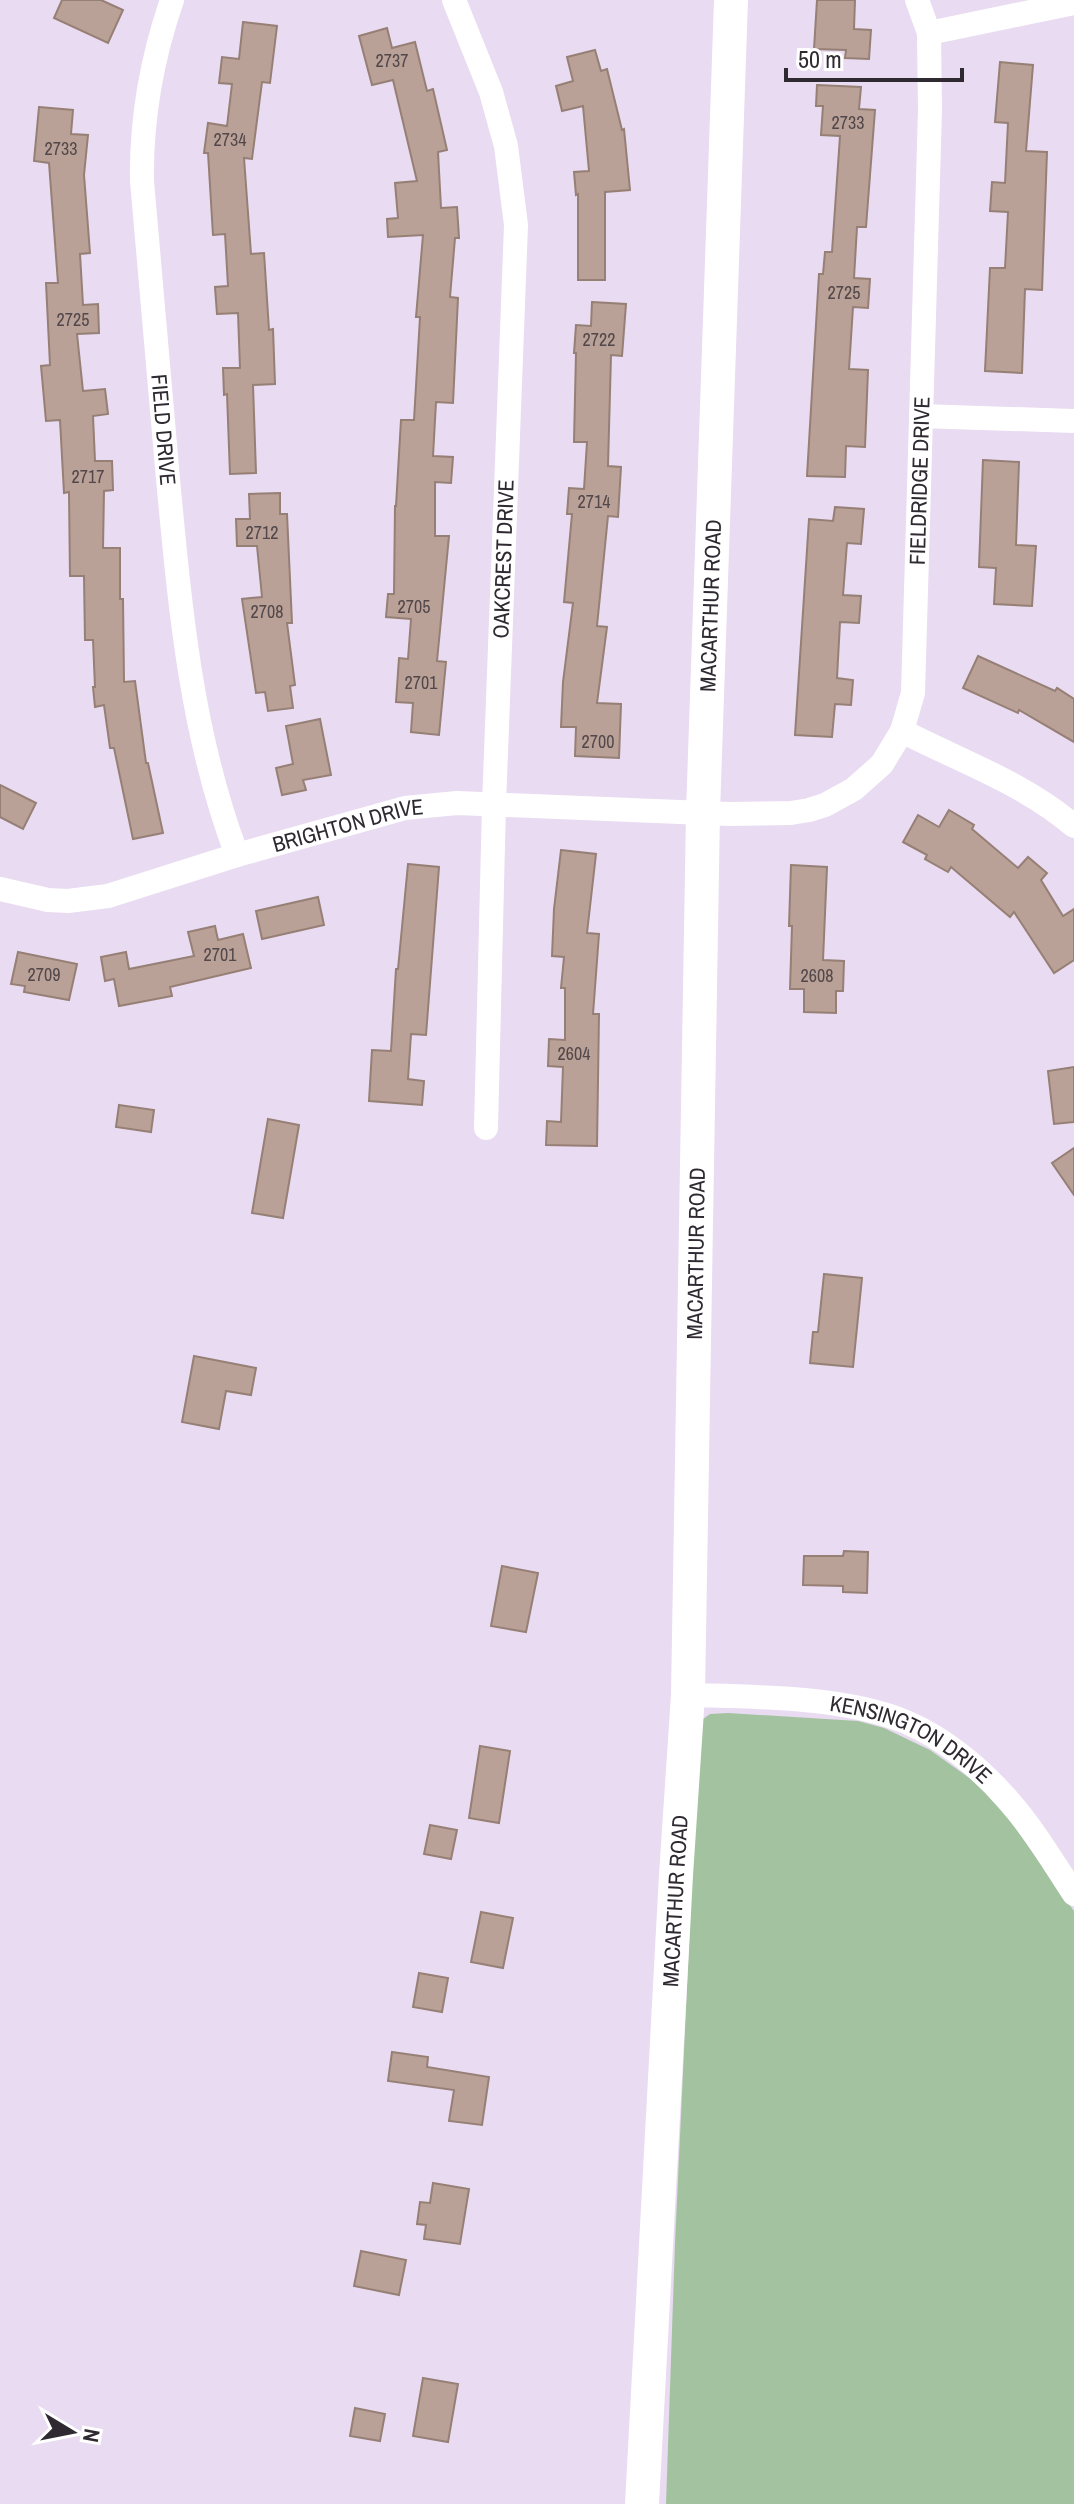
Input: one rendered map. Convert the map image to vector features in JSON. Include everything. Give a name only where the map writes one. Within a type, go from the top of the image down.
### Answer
[{"type":"street","name":"FIELD DRIVE","points":[[172,0],[147,98],[142,181],[178,588],[190,683],[223,818],[237,855]]},
{"type":"street","name":"OAKCREST DRIVE","points":[[454,0],[495,105],[506,146],[516,225],[494,805],[486,1128]]},
{"type":"street","name":"MACARTHUR ROAD","points":[[642,2504],[688,1695],[703,812],[731,0]]},
{"type":"street","name":"FIELDRIDGE DRIVE","points":[[703,812],[791,813],[825,805],[854,789],[888,755],[902,731],[913,693],[930,110],[929,33],[917,0]]},
{"type":"street","points":[[929,33],[1074,3]]},
{"type":"street","points":[[921,416],[1074,421]]},
{"type":"street","points":[[902,731],[1020,788],[1074,826]]},
{"type":"street","name":"BRIGHTON DRIVE","points":[[0,889],[48,900],[108,896],[237,855],[405,808],[457,803],[703,812]]},
{"type":"street","name":"KENSINGTON DRIVE","points":[[688,1695],[793,1700],[858,1707],[927,1732],[971,1764],[1008,1800],[1074,1894]]},
{"type":"green space","points":[[710,1714],[858,1721],[884,1728],[930,1750],[975,1782],[1004,1812],[1074,1911],[1074,2504],[666,2504],[698,1752],[703,1719]]},
{"type":"building","points":[[62,0],[101,0],[123,10],[108,43],[54,18]]},
{"type":"building","points":[[817,0],[855,0],[854,29],[871,30],[869,59],[845,58],[846,50],[814,49]]},
{"type":"building","points":[[243,22],[277,26],[270,83],[262,82],[252,159],[244,158],[251,254],[264,253],[269,330],[273,329],[275,384],[253,385],[256,473],[230,474],[223,368],[240,368],[238,313],[217,314],[215,287],[228,286],[225,234],[213,235],[208,153],[204,153],[208,123],[227,126],[232,84],[219,83],[222,57],[239,59]]},
{"type":"building","points":[[387,28],[392,48],[415,42],[427,91],[433,89],[447,150],[438,152],[441,208],[457,207],[459,238],[455,238],[450,297],[458,298],[453,403],[436,402],[433,456],[453,457],[451,483],[435,482],[435,536],[449,536],[437,661],[446,662],[439,735],[411,732],[413,703],[396,702],[399,658],[408,659],[411,619],[386,617],[388,594],[394,594],[395,506],[401,420],[414,420],[420,317],[416,317],[423,235],[388,237],[387,219],[398,218],[395,183],[417,181],[393,80],[372,85],[359,36]]},
{"type":"building","points":[[595,50],[601,71],[607,69],[624,129],[630,190],[605,192],[605,280],[578,280],[578,194],[574,172],[589,171],[583,106],[562,111],[556,86],[573,81],[567,57]]},
{"type":"building","points":[[1000,62],[1033,65],[1026,151],[1047,152],[1042,290],[1025,289],[1022,373],[985,371],[990,268],[1005,268],[1008,212],[990,211],[992,182],[1005,183],[1008,123],[995,122]]},
{"type":"building","points":[[817,85],[861,87],[859,109],[875,110],[866,227],[857,227],[854,278],[870,279],[868,308],[853,307],[849,369],[868,370],[865,447],[846,446],[845,477],[807,476],[819,274],[823,274],[825,252],[832,252],[840,136],[821,135],[823,106],[816,106]]},
{"type":"building","points":[[39,107],[73,110],[71,134],[88,135],[84,175],[90,253],[80,254],[83,305],[98,304],[99,333],[77,334],[83,391],[105,389],[108,414],[93,416],[95,461],[112,461],[113,490],[104,491],[103,548],[120,548],[124,682],[135,681],[146,763],[163,833],[133,839],[114,748],[110,748],[104,705],[95,707],[93,640],[85,640],[84,576],[70,576],[69,492],[64,493],[60,420],[46,421],[41,366],[50,365],[46,283],[58,283],[49,163],[34,161]]},
{"type":"building","points":[[592,302],[626,304],[622,356],[611,355],[608,466],[621,467],[618,517],[608,516],[597,626],[607,627],[597,703],[621,704],[619,758],[575,756],[576,727],[561,727],[573,603],[564,602],[572,514],[567,514],[569,488],[584,489],[587,442],[574,442],[576,325],[591,326]]},
{"type":"building","points":[[983,460],[1019,462],[1016,545],[1036,546],[1032,606],[994,604],[996,568],[979,567]]},
{"type":"building","points":[[280,493],[280,514],[287,514],[292,623],[287,623],[295,685],[290,686],[293,708],[268,711],[265,692],[256,693],[242,599],[262,597],[257,546],[237,546],[236,519],[250,519],[249,494]]},
{"type":"building","points":[[835,507],[864,509],[861,544],[847,543],[843,595],[861,596],[859,623],[840,622],[837,678],[853,680],[851,705],[835,704],[832,737],[795,735],[809,519],[833,521]]},
{"type":"building","points":[[978,656],[1055,691],[1057,688],[1074,699],[1074,742],[1019,710],[1018,713],[963,688]]},
{"type":"building","points":[[320,719],[331,775],[303,780],[306,790],[282,795],[276,768],[293,764],[286,726]]},
{"type":"building","points":[[0,785],[36,803],[23,829],[0,817]]},
{"type":"building","points":[[949,810],[974,825],[972,829],[1018,868],[1028,857],[1047,873],[1041,880],[1063,916],[1074,909],[1074,960],[1054,973],[1014,912],[1010,917],[951,867],[948,872],[925,859],[927,855],[903,842],[918,815],[939,827]]},
{"type":"building","points":[[561,850],[596,854],[587,933],[599,934],[593,1014],[599,1014],[597,1146],[546,1145],[547,1121],[561,1122],[563,1067],[548,1066],[549,1039],[565,1040],[565,988],[561,988],[564,957],[552,956]]},
{"type":"building","points":[[408,864],[439,867],[426,1035],[411,1034],[408,1079],[424,1081],[422,1105],[369,1101],[372,1050],[391,1051],[396,969]]},
{"type":"building","points":[[791,865],[827,867],[823,960],[844,961],[843,991],[836,991],[836,1013],[804,1012],[804,989],[790,989]]},
{"type":"building","points":[[318,897],[324,925],[262,939],[256,911]]},
{"type":"building","points":[[215,926],[218,940],[243,934],[251,968],[170,987],[172,996],[119,1006],[114,979],[105,981],[101,957],[126,952],[129,969],[194,956],[188,932]]},
{"type":"building","points":[[18,952],[77,964],[69,1000],[24,992],[25,986],[11,984]]},
{"type":"building","points":[[1074,1067],[1074,1122],[1054,1124],[1048,1071]]},
{"type":"building","points":[[119,1105],[154,1110],[151,1132],[116,1127]]},
{"type":"building","points":[[268,1119],[299,1125],[283,1218],[252,1213]]},
{"type":"building","points":[[1074,1148],[1074,1195],[1052,1163]]},
{"type":"building","points":[[824,1274],[862,1278],[853,1367],[810,1363],[813,1332],[818,1332]]},
{"type":"building","points":[[194,1356],[256,1368],[251,1395],[226,1391],[219,1429],[182,1422]]},
{"type":"building","points":[[844,1551],[868,1552],[867,1593],[843,1592],[843,1586],[803,1585],[804,1556],[843,1556]]},
{"type":"building","points":[[502,1566],[538,1573],[526,1632],[491,1626]]},
{"type":"building","points":[[480,1746],[510,1751],[499,1823],[469,1818]]},
{"type":"building","points":[[430,1825],[457,1830],[451,1859],[424,1854]]},
{"type":"building","points":[[481,1912],[513,1918],[503,1968],[471,1962]]},
{"type":"building","points":[[419,1973],[448,1978],[442,2012],[413,2007]]},
{"type":"building","points":[[392,2052],[428,2057],[427,2067],[489,2077],[482,2125],[449,2121],[454,2090],[388,2081]]},
{"type":"building","points":[[433,2183],[469,2189],[460,2244],[424,2239],[426,2225],[417,2224],[420,2202],[430,2203]]},
{"type":"building","points":[[361,2251],[406,2260],[399,2295],[354,2286]]},
{"type":"building","points":[[423,2378],[458,2384],[448,2442],[413,2436]]},
{"type":"building","points":[[355,2408],[385,2414],[380,2441],[350,2436]]}]
